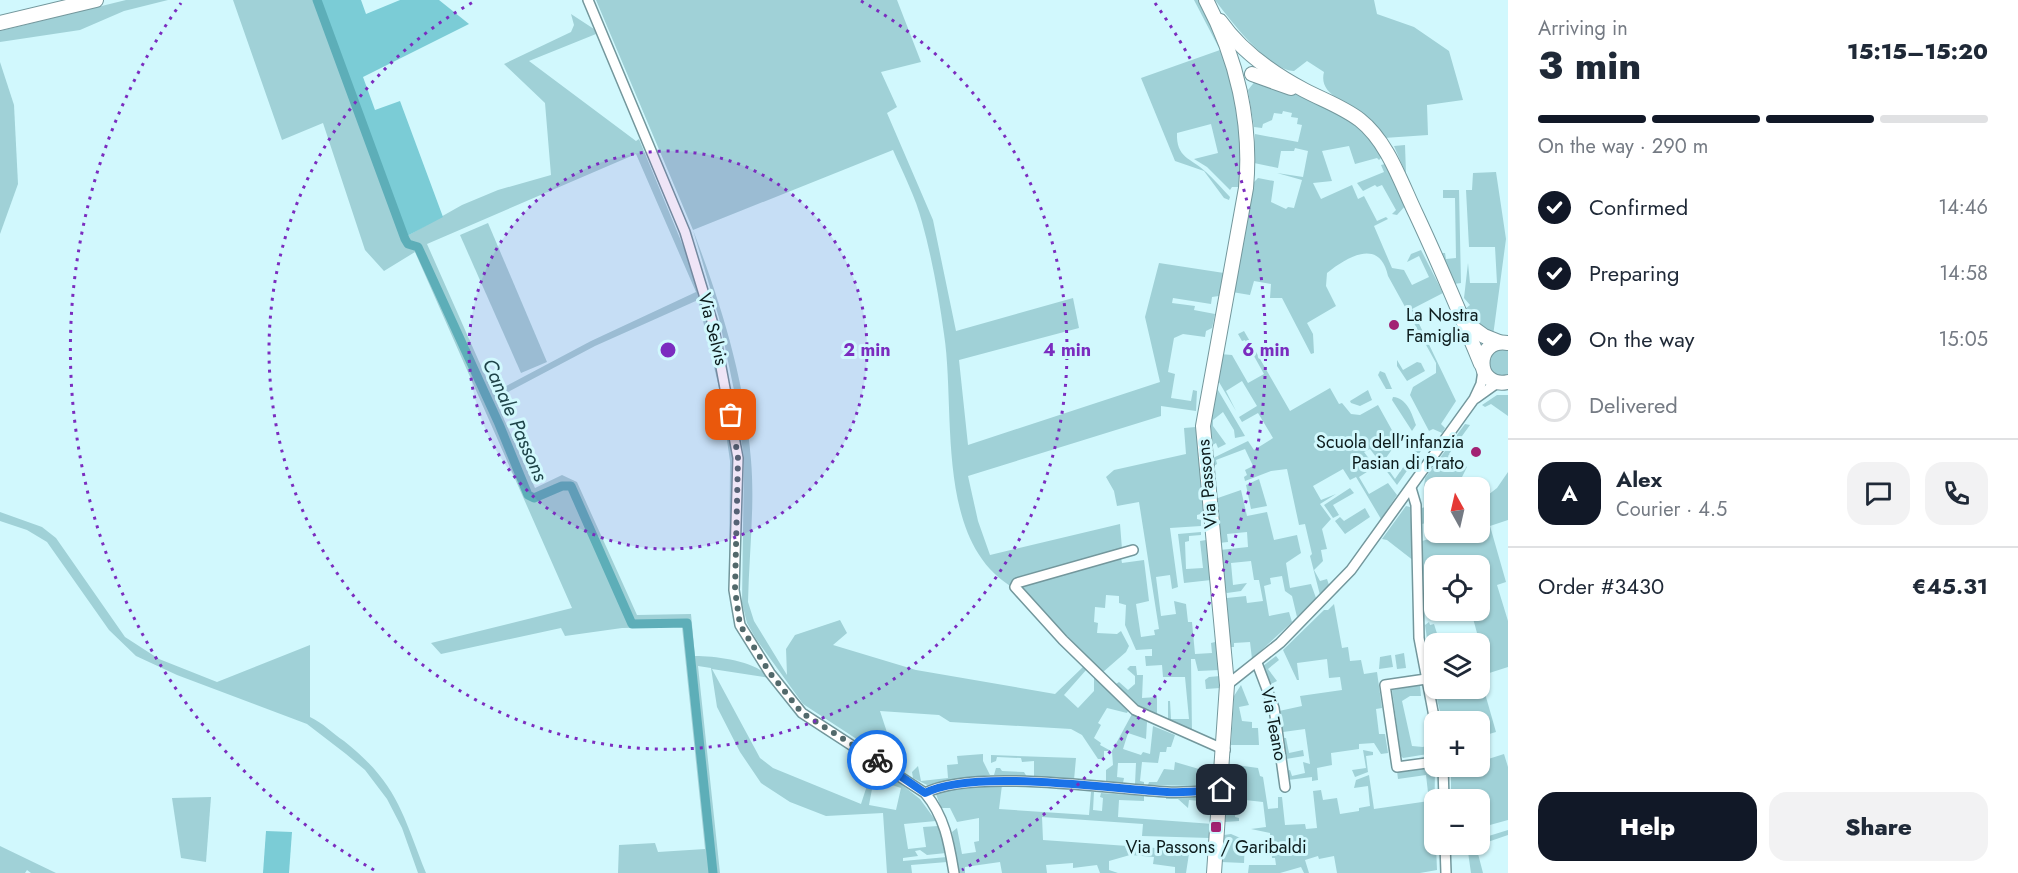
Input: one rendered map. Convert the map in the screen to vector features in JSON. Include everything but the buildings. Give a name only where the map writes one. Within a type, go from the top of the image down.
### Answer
[{"type":"street","points":[[0,23],[96,0]]},
{"type":"street","name":"Via Selvis","points":[[588,0],[685,232],[713,324],[738,458],[735,590],[740,625],[770,673],[802,713],[925,793],[935,806],[948,836],[954,873]]},
{"type":"street","points":[[1207,2],[1226,29],[1255,58],[1273,72],[1351,114],[1374,134],[1388,156],[1466,322],[1482,368],[1489,380],[1505,383]]},
{"type":"street","name":"Via Passons","points":[[1207,2],[1243,98],[1249,159],[1246,188],[1203,426],[1227,685],[1225,750],[1214,873]]},
{"type":"street","points":[[1236,79],[1244,64],[1255,58]]},
{"type":"street","name":"Via Passons","points":[[1243,98],[1255,58]]},
{"type":"street","points":[[1252,74],[1269,82],[1305,90]]},
{"type":"street","points":[[1466,322],[1484,336],[1505,342]]},
{"type":"street","points":[[1227,685],[1257,663],[1327,598],[1351,570],[1474,399],[1481,384],[1483,354],[1490,346],[1505,342]]},
{"type":"street","points":[[1474,399],[1505,383]]},
{"type":"street","points":[[1411,488],[1416,504],[1419,638],[1424,667]]},
{"type":"street","points":[[1133,550],[1017,583],[1015,587],[1063,640],[1135,710],[1225,750]]},
{"type":"street","name":"Via Teano","points":[[1257,663],[1274,708],[1285,786]]},
{"type":"street","points":[[1424,679],[1385,685],[1397,767],[1424,763]]},
{"type":"street","points":[[925,793],[959,783],[993,780],[1171,792],[1222,790]]},
{"type":"street","points":[[1445,855],[1446,873]]},
{"type":"shaded area","points":[[126,0],[168,0],[124,11],[80,30],[0,42],[0,31]]},
{"type":"shaded area","points":[[233,0],[319,0],[407,236],[462,205],[498,190],[551,175],[545,103],[504,64],[571,32],[574,25],[571,14],[594,29],[596,34],[529,61],[636,141],[639,139],[693,270],[717,360],[735,464],[732,608],[729,589],[730,461],[720,392],[698,300],[595,346],[495,399],[535,488],[562,475],[577,482],[637,615],[691,614],[695,656],[725,658],[746,664],[764,672],[770,678],[712,669],[760,758],[773,768],[861,804],[874,764],[879,767],[877,790],[872,789],[869,805],[896,810],[901,788],[886,783],[887,773],[920,799],[936,821],[904,824],[908,849],[926,847],[923,827],[938,826],[946,853],[927,855],[920,850],[915,851],[918,856],[903,858],[903,861],[947,857],[947,862],[911,865],[912,873],[887,873],[883,813],[826,816],[790,802],[761,783],[740,752],[717,707],[711,668],[698,666],[720,873],[618,873],[619,845],[655,843],[658,852],[705,849],[682,627],[622,628],[565,636],[561,628],[441,654],[431,643],[572,608],[415,252],[384,271],[365,250],[323,123],[282,140]],"holes":[[[636,154],[696,292],[591,341],[493,393],[427,244]]]},
{"type":"shaded area","points":[[319,0],[361,0],[366,14],[400,0],[439,0],[469,24],[363,77],[375,110],[400,101],[443,217],[407,236]]},
{"type":"shaded area","points":[[596,0],[897,0],[921,62],[881,72],[897,107],[887,113],[933,220],[956,331],[1073,298],[1079,328],[959,360],[968,445],[1160,382],[1145,317],[1159,263],[1224,273],[1219,296],[1212,297],[1211,304],[1173,298],[1172,303],[1195,306],[1194,310],[1215,314],[1212,328],[1206,331],[1205,337],[1183,334],[1174,338],[1168,372],[1175,374],[1171,398],[1191,401],[1193,390],[1197,391],[1196,411],[1161,406],[1161,416],[968,476],[978,521],[990,555],[1120,524],[1122,549],[1014,588],[989,567],[971,540],[960,508],[954,473],[944,334],[935,278],[919,213],[893,150],[693,230]]},
{"type":"shaded area","points":[[1194,0],[1200,0],[1217,36],[1241,115],[1241,187],[1232,187],[1230,190],[1207,167],[1194,159],[1218,153],[1211,124],[1177,133],[1177,141],[1182,153],[1200,167],[1212,178],[1230,197],[1229,200],[1224,198],[1204,171],[1175,161],[1141,78],[1220,50]]},
{"type":"shaded area","points":[[1215,0],[1374,0],[1377,14],[1414,27],[1449,51],[1463,100],[1427,105],[1428,135],[1384,138],[1361,114],[1329,92],[1323,80],[1324,72],[1307,61],[1294,71],[1273,63],[1250,43]]},
{"type":"shaded area","points":[[0,62],[14,105],[18,184],[0,234]]},
{"type":"shaded area","points":[[1256,80],[1285,91],[1302,94],[1361,124],[1383,156],[1379,160],[1377,158],[1355,164],[1349,146],[1322,151],[1332,181],[1313,183],[1321,199],[1352,185],[1358,199],[1364,196],[1377,221],[1386,217],[1388,219],[1374,226],[1392,268],[1404,270],[1412,285],[1429,277],[1419,256],[1407,262],[1411,254],[1421,250],[1443,293],[1412,309],[1456,401],[1441,424],[1445,428],[1442,433],[1433,429],[1429,431],[1410,395],[1413,387],[1436,373],[1436,363],[1388,276],[1384,264],[1378,257],[1371,254],[1353,256],[1327,273],[1326,286],[1336,306],[1307,323],[1313,334],[1314,353],[1311,354],[1282,298],[1270,298],[1271,284],[1254,281],[1250,295],[1232,292],[1252,184],[1258,178],[1274,181],[1271,202],[1286,209],[1294,208],[1302,180],[1277,173],[1303,177],[1308,151],[1295,148],[1294,151],[1281,151],[1278,168],[1254,163],[1255,134],[1298,142],[1302,125],[1297,124],[1298,118],[1291,117],[1292,113],[1283,111],[1282,114],[1274,113],[1272,120],[1263,124],[1262,128],[1254,127],[1248,90]]},
{"type":"shaded area","points":[[1405,145],[1406,174],[1394,146]]},
{"type":"shaded area","points":[[1385,164],[1406,205],[1397,215],[1392,214],[1396,210],[1382,185],[1377,187],[1375,185],[1363,191],[1357,183],[1384,172],[1381,165]]},
{"type":"shaded area","points":[[1496,172],[1506,239],[1493,336],[1472,320],[1465,309],[1470,305],[1464,298],[1468,263],[1470,283],[1497,283],[1495,247],[1469,247],[1466,190],[1472,190],[1473,173]]},
{"type":"shaded area","points":[[1443,190],[1459,190],[1461,283],[1454,284],[1440,253],[1445,253],[1446,259],[1456,258],[1455,198],[1443,198]]},
{"type":"shaded area","points":[[488,223],[547,362],[521,373],[460,235]]},
{"type":"shaded area","points":[[693,230],[730,343],[748,430],[752,495],[748,602],[754,621],[787,675],[786,649],[795,635],[840,620],[847,633],[833,645],[916,670],[1055,694],[1084,666],[1087,669],[1064,695],[1078,708],[1094,691],[1094,677],[1128,711],[1127,713],[1107,708],[1098,723],[1101,725],[1094,738],[1101,743],[1100,745],[1111,751],[1104,751],[1104,759],[1098,759],[1082,735],[1071,729],[950,722],[939,715],[880,711],[898,766],[803,704],[756,639],[747,623],[742,603],[744,459],[735,395],[719,318]]},
{"type":"shaded area","points":[[1244,331],[1290,411],[1330,388],[1339,404],[1342,403],[1351,414],[1360,415],[1378,405],[1398,441],[1383,462],[1395,479],[1419,444],[1423,448],[1397,485],[1370,449],[1364,452],[1370,460],[1367,465],[1370,470],[1359,477],[1369,494],[1388,483],[1397,495],[1381,519],[1356,477],[1350,480],[1343,469],[1313,486],[1321,500],[1336,494],[1320,504],[1331,519],[1322,529],[1327,549],[1321,550],[1323,561],[1314,570],[1320,581],[1327,579],[1329,585],[1320,595],[1310,556],[1312,554],[1305,524],[1299,525],[1287,469],[1271,471],[1245,481],[1244,477],[1247,475],[1245,470],[1253,466],[1245,449],[1216,460],[1217,464],[1212,467],[1211,459],[1248,441],[1254,450],[1273,438],[1258,413],[1242,422],[1239,417],[1257,406],[1242,381],[1226,391],[1236,411],[1216,377],[1220,354],[1232,355],[1248,383],[1264,374],[1245,340],[1242,341],[1238,334]]},
{"type":"shaded area","points":[[1508,349],[1508,377],[1500,378],[1489,371],[1488,357],[1495,350]]},
{"type":"shaded area","points":[[1397,360],[1403,370],[1417,362],[1421,363],[1425,371],[1407,381],[1397,366]]},
{"type":"shaded area","points":[[1380,371],[1385,373],[1392,389],[1386,389],[1378,375]]},
{"type":"shaded area","points":[[1215,385],[1245,436],[1235,438],[1234,430],[1223,412],[1213,420],[1213,426],[1226,444],[1218,448],[1216,443],[1209,447]]},
{"type":"shaded area","points":[[1368,390],[1372,400],[1360,406],[1351,403],[1350,401]]},
{"type":"shaded area","points":[[1497,395],[1508,395],[1508,416],[1491,404],[1485,407],[1482,405]]},
{"type":"shaded area","points":[[1393,397],[1402,400],[1408,407],[1416,425],[1412,431],[1392,400]]},
{"type":"shaded area","points":[[1465,424],[1470,425],[1449,454],[1467,467],[1462,477],[1426,477]]},
{"type":"shaded area","points":[[1196,427],[1204,513],[1197,515],[1197,519],[1201,520],[1201,526],[1170,528],[1178,587],[1172,589],[1170,575],[1156,577],[1161,616],[1176,614],[1174,601],[1186,604],[1188,622],[1192,622],[1195,654],[1212,653],[1211,643],[1215,642],[1215,628],[1220,670],[1198,671],[1195,659],[1191,659],[1192,734],[1168,721],[1168,701],[1170,701],[1171,719],[1189,719],[1185,677],[1163,677],[1162,665],[1146,666],[1145,656],[1152,656],[1152,649],[1136,650],[1125,625],[1126,605],[1119,603],[1119,596],[1106,595],[1105,608],[1095,607],[1094,622],[1098,623],[1097,633],[1117,634],[1121,631],[1129,646],[1126,652],[1103,672],[1019,587],[1121,558],[1122,563],[1144,560],[1149,601],[1136,604],[1141,637],[1155,635],[1154,630],[1159,629],[1139,502],[1117,506],[1114,491],[1106,477],[1114,470],[1186,454],[1184,428]]},
{"type":"shaded area","points":[[1508,472],[1508,520],[1490,526],[1490,493],[1497,488]]},
{"type":"shaded area","points":[[1259,479],[1267,506],[1251,509],[1246,485]]},
{"type":"shaded area","points":[[1350,488],[1354,493],[1333,505],[1339,515],[1333,518],[1324,505]]},
{"type":"shaded area","points":[[1241,490],[1247,516],[1267,512],[1274,540],[1297,535],[1301,553],[1286,563],[1290,588],[1311,584],[1316,598],[1297,617],[1292,596],[1285,591],[1282,576],[1270,578],[1271,584],[1264,586],[1269,616],[1289,612],[1292,622],[1252,659],[1250,642],[1234,643],[1234,647],[1229,647],[1225,601],[1227,598],[1246,596],[1247,603],[1263,601],[1259,580],[1254,580],[1251,561],[1231,563],[1233,585],[1247,583],[1241,591],[1227,593],[1224,591],[1220,550],[1248,547],[1247,532],[1227,534],[1228,542],[1219,543],[1215,499]]},
{"type":"shaded area","points":[[1406,506],[1410,507],[1414,561],[1387,540],[1382,539]]},
{"type":"shaded area","points":[[1424,507],[1424,523],[1422,524],[1422,508]]},
{"type":"shaded area","points":[[1365,508],[1370,517],[1345,534],[1335,521],[1340,517],[1344,521]]},
{"type":"shaded area","points":[[0,512],[42,527],[56,538],[125,637],[159,659],[217,682],[310,645],[310,717],[344,741],[376,771],[404,816],[426,873],[418,873],[402,828],[387,799],[365,770],[307,724],[177,675],[136,656],[109,630],[47,542],[27,530],[0,521]]},
{"type":"shaded area","points":[[1490,526],[1506,582],[1497,585],[1508,621],[1508,667],[1490,673],[1490,633],[1477,633],[1474,621],[1490,621],[1490,555],[1424,555],[1424,578],[1422,541],[1424,540],[1424,543],[1490,543]]},
{"type":"shaded area","points":[[1201,532],[1201,535],[1189,536],[1189,541],[1185,542],[1186,569],[1203,568],[1200,541],[1206,540],[1211,580],[1184,583],[1178,534]]},
{"type":"shaded area","points":[[1334,604],[1342,648],[1348,647],[1350,661],[1361,660],[1364,674],[1377,672],[1382,708],[1376,709],[1379,734],[1385,734],[1388,753],[1381,754],[1374,743],[1359,744],[1359,749],[1331,753],[1332,765],[1317,768],[1318,780],[1312,781],[1312,777],[1288,780],[1287,771],[1290,770],[1292,776],[1305,773],[1303,762],[1310,764],[1305,729],[1283,732],[1279,711],[1302,706],[1300,696],[1342,690],[1340,677],[1329,678],[1327,659],[1297,663],[1299,680],[1297,680],[1283,650],[1324,610],[1328,610]]},
{"type":"shaded area","points":[[1429,622],[1430,625],[1434,624],[1437,633],[1426,633],[1425,625]]},
{"type":"shaded area","points":[[1404,653],[1406,668],[1397,669],[1395,655]]},
{"type":"shaded area","points":[[1391,655],[1393,667],[1379,669],[1380,657]]},
{"type":"shaded area","points":[[1276,656],[1279,660],[1268,669],[1277,681],[1271,684],[1263,666]]},
{"type":"shaded area","points":[[1130,666],[1136,666],[1137,675],[1143,675],[1142,698],[1157,697],[1157,715],[1140,707],[1116,684],[1119,682],[1128,690],[1135,684],[1135,676],[1127,669]]},
{"type":"shaded area","points":[[1220,676],[1220,688],[1206,689],[1205,680],[1209,677]]},
{"type":"shaded area","points":[[1241,685],[1249,705],[1239,707],[1242,721],[1252,722],[1252,728],[1258,728],[1259,745],[1231,745],[1234,696]]},
{"type":"shaded area","points":[[1420,685],[1421,696],[1410,696],[1402,701],[1412,746],[1424,747],[1424,755],[1403,758],[1401,756],[1392,690]]},
{"type":"shaded area","points":[[1437,699],[1487,699],[1490,711],[1440,711]]},
{"type":"shaded area","points":[[1490,711],[1496,732],[1490,734]]},
{"type":"shaded area","points":[[1132,714],[1147,722],[1146,739],[1128,733],[1123,749],[1141,755],[1143,752],[1150,754],[1153,726],[1175,735],[1171,747],[1167,747],[1166,752],[1160,752],[1158,763],[1142,762],[1140,781],[1144,782],[1144,785],[1135,784],[1136,763],[1118,763],[1117,777],[1124,778],[1123,783],[1106,782],[1106,770],[1113,765],[1112,751]]},
{"type":"shaded area","points":[[1284,738],[1286,738],[1289,753],[1303,750],[1304,756],[1286,759]]},
{"type":"shaded area","points":[[1363,750],[1373,752],[1373,755],[1366,756],[1368,772],[1355,777],[1352,770],[1366,768]]},
{"type":"shaded area","points":[[983,754],[983,761],[990,775],[927,785],[913,778],[912,772],[918,766],[921,781],[948,778],[947,765],[958,764],[957,756]]},
{"type":"shaded area","points":[[1504,754],[1508,767],[1508,820],[1490,825],[1490,789],[1451,789],[1451,777],[1490,777],[1490,758]]},
{"type":"shaded area","points":[[991,755],[1076,758],[1074,780],[1034,778],[1034,761],[1022,762],[1021,758],[997,757],[996,761],[991,763]]},
{"type":"shaded area","points":[[1175,762],[1199,769],[1200,786],[1148,785],[1149,782],[1157,782],[1164,769],[1174,770]]},
{"type":"shaded area","points":[[1229,764],[1258,768],[1260,776],[1263,777],[1268,809],[1278,808],[1278,797],[1282,797],[1285,825],[1305,824],[1306,829],[1317,828],[1313,791],[1321,790],[1323,800],[1337,798],[1340,814],[1359,811],[1359,808],[1370,806],[1368,786],[1354,788],[1356,780],[1369,775],[1374,809],[1424,802],[1424,855],[1436,855],[1437,870],[1420,873],[1337,873],[1334,856],[1319,859],[1318,856],[1305,860],[1309,873],[1304,873],[1301,867],[1280,873],[1248,873],[1249,865],[1276,865],[1275,858],[1272,858],[1270,833],[1251,829],[1266,827],[1263,802],[1236,799],[1235,817],[1239,818],[1239,821],[1225,822]]},
{"type":"shaded area","points":[[996,768],[1002,771],[1024,772],[1027,777],[994,775]]},
{"type":"shaded area","points":[[1424,768],[1424,775],[1398,779],[1397,771]]},
{"type":"shaded area","points":[[1426,777],[1435,777],[1435,789],[1428,789]]},
{"type":"shaded area","points":[[1002,785],[999,809],[1089,815],[1091,792],[1094,792],[1093,810],[1102,811],[1101,793],[1144,796],[1144,801],[1119,800],[1118,817],[1213,824],[1210,838],[1142,836],[1143,824],[1042,817],[1043,840],[1170,849],[1190,847],[1186,873],[1175,873],[1175,867],[1153,864],[1154,857],[1130,855],[1109,861],[1109,870],[1118,873],[1100,873],[1097,865],[1073,868],[1073,863],[1046,865],[1047,873],[1002,873],[1000,862],[965,867],[965,873],[959,873],[952,832],[957,828],[962,854],[976,852],[974,842],[979,841],[979,818],[957,822],[950,808],[941,808],[936,794],[960,788]]},
{"type":"shaded area","points":[[1211,795],[1210,802],[1189,800],[1188,808],[1178,799],[1166,799],[1166,796]]},
{"type":"shaded area","points":[[211,797],[206,862],[181,858],[172,798]]},
{"type":"shaded area","points":[[1508,830],[1508,835],[1490,841],[1490,836]]},
{"type":"shaded area","points":[[266,831],[292,832],[289,873],[263,873]]},
{"type":"shaded area","points":[[1231,834],[1245,840],[1244,863],[1221,862],[1224,835]]},
{"type":"shaded area","points":[[0,846],[56,873],[31,873],[27,870],[25,873],[0,873]]},
{"type":"shaded area","points":[[1468,855],[1478,855],[1483,873],[1471,873]]},
{"type":"waterway","name":"Canale Passons","points":[[317,0],[405,239],[408,244],[418,247],[499,424],[528,495],[534,498],[562,486],[571,486],[632,624],[687,623],[713,873]]},
{"type":"way so far","points":[[731,415],[738,458],[735,606],[740,625],[770,673],[802,713],[877,760]]},
{"type":"place","name":"La Nostra Famiglia","points":[[1394,325]]},
{"type":"place","name":"Scuola dell'infanzia Pasian di Prato","points":[[1476,452]]},
{"type":"place","name":"Via Passons / Garibaldi","points":[[1216,827]]},
{"type":"route","points":[[877,760],[925,793],[959,783],[993,780],[1171,792],[1222,790]]}]
